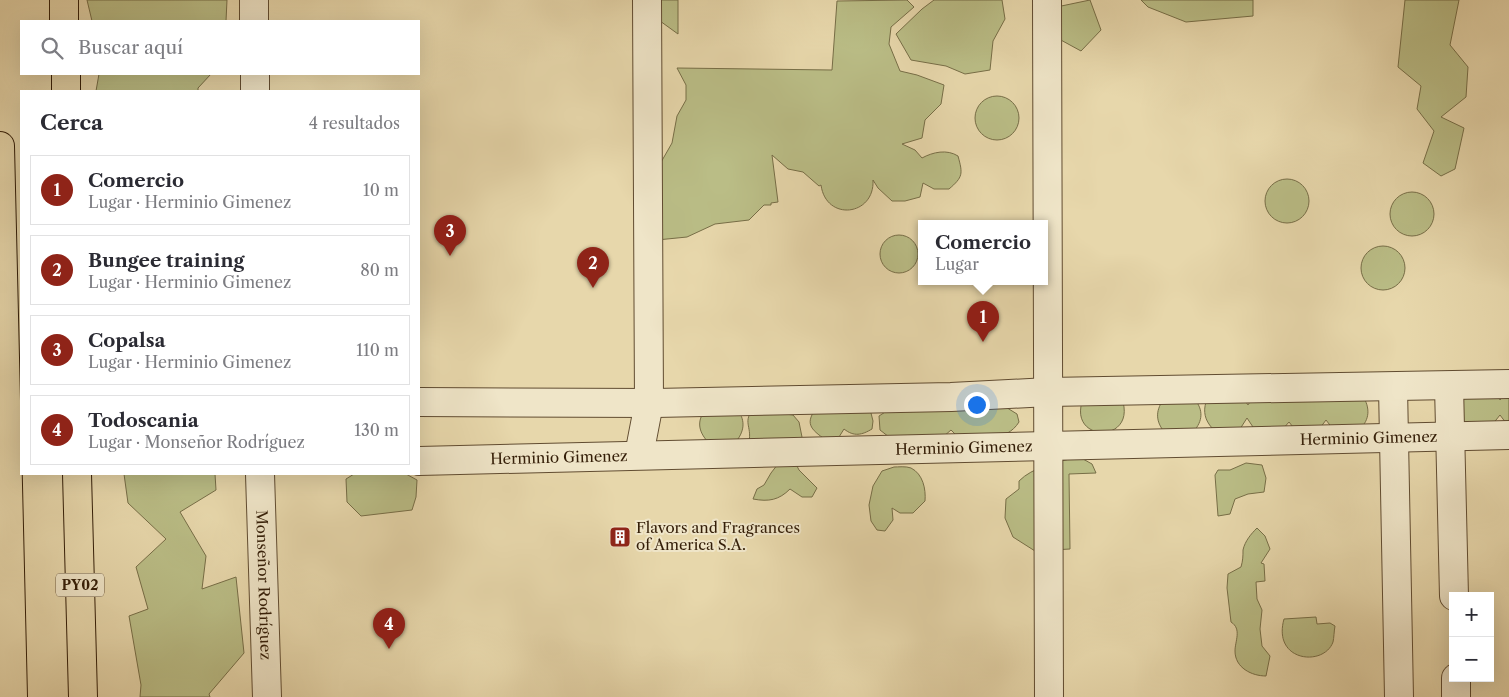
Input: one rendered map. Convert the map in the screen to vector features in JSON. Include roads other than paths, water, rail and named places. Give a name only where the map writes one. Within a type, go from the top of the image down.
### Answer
[{"type":"highway","points":[[64,0],[64,20]]},
{"type":"highway","points":[[66,75],[66,90]]},
{"type":"highway","points":[[0,146],[13,697]]},
{"type":"highway","name":"PY02","points":[[77,475],[83,697]]},
{"type":"street","points":[[254,0],[254,20]]},
{"type":"street","points":[[639,455],[649,403],[648,0]]},
{"type":"street","points":[[1047,0],[1048,220]]},
{"type":"street","points":[[255,75],[255,90]]},
{"type":"street","points":[[1048,285],[1049,697]]},
{"type":"street","points":[[420,402],[649,403],[951,397],[1048,392],[1509,384]]},
{"type":"street","points":[[1449,386],[1454,592]]},
{"type":"street","points":[[1393,387],[1399,697]]},
{"type":"street","name":"Herminio Gimenez","points":[[420,461],[1509,435]]},
{"type":"street","name":"Monseñor Rodríguez","points":[[260,475],[267,697]]},
{"type":"street","points":[[1456,682],[1456,697]]},
{"type":"place","name":"Copalsa","points":[[450,256]]},
{"type":"place","name":"Bungee training","points":[[593,288]]},
{"type":"place","name":"Comercio","points":[[983,342]]},
{"type":"place","name":"Flavors and Fragrances of America S.A.","points":[[620,537]]},
{"type":"place","name":"Todoscania","points":[[389,649]]}]
